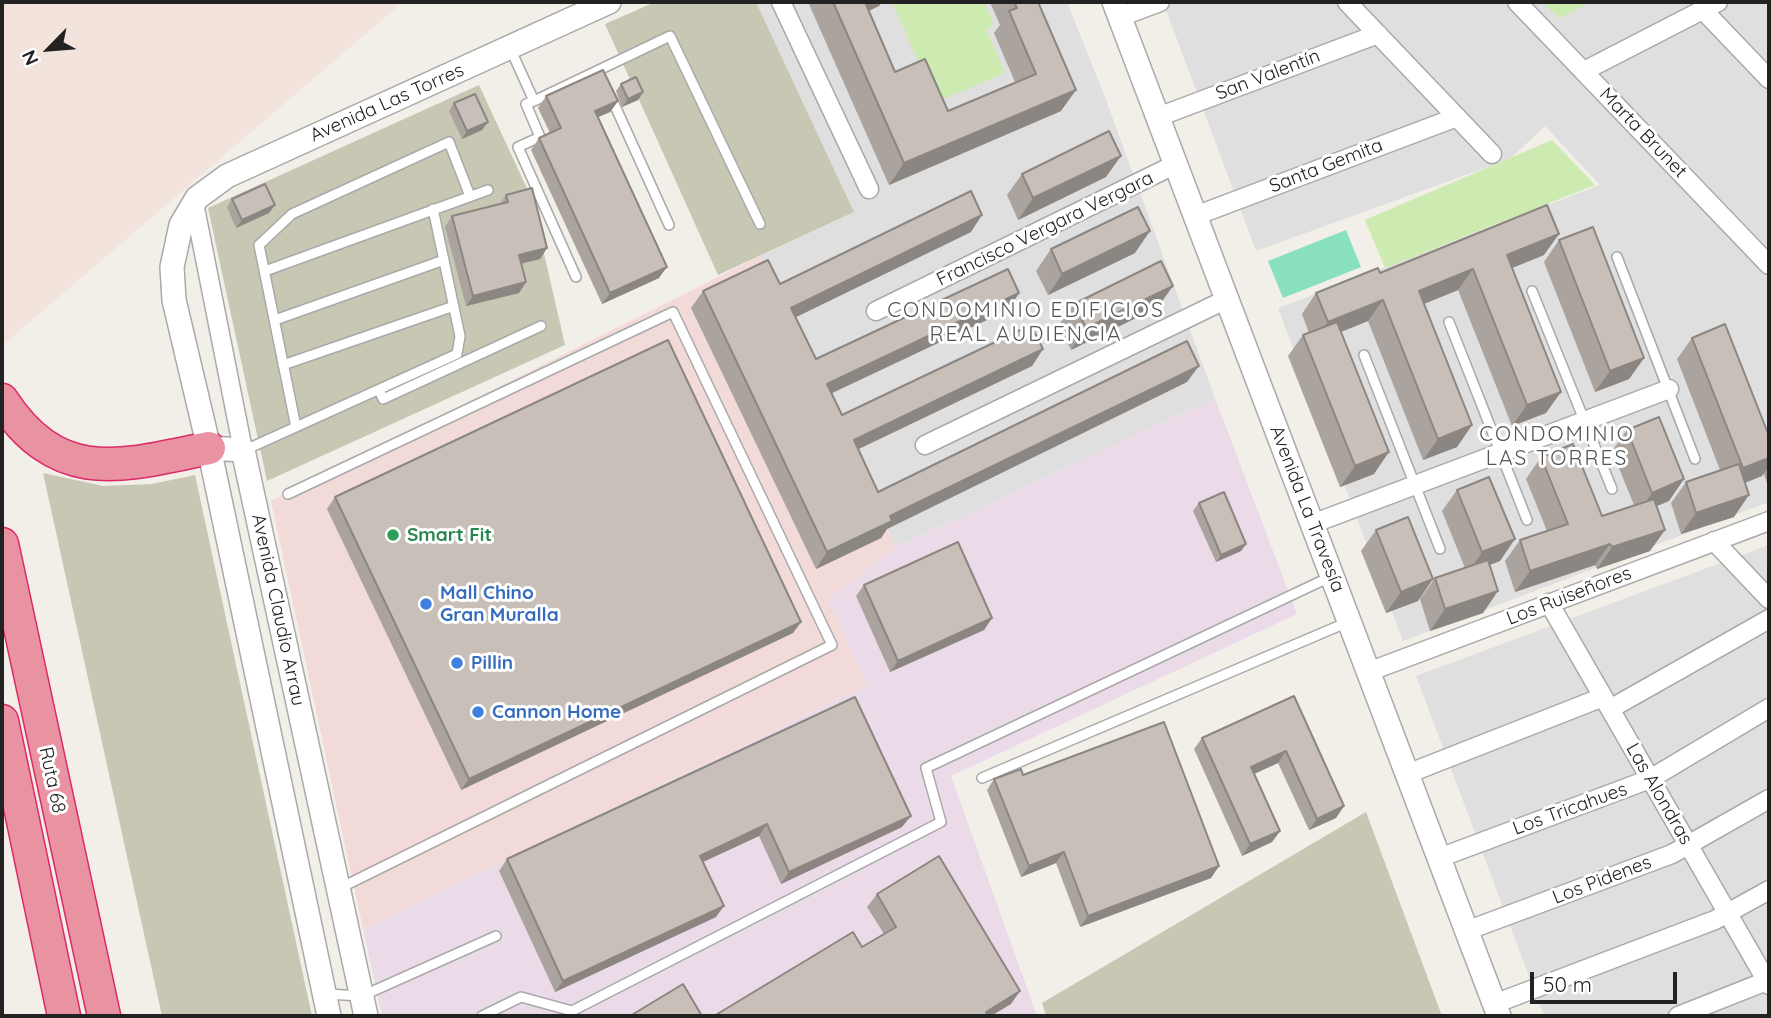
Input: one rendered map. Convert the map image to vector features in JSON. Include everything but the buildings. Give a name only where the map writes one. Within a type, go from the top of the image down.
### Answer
[{"type":"highway","points":[[2,400],[20,425],[37,441],[76,461],[122,465],[209,448]]},
{"type":"highway","name":"Ruta 68","points":[[2,544],[104,1016]]},
{"type":"highway","name":"Ruta 68","points":[[2,721],[64,1016]]},
{"type":"street","name":"Avenida Las Torres","points":[[181,225],[194,203],[206,190],[227,176],[609,2]]},
{"type":"street","points":[[781,2],[869,189]]},
{"type":"street","points":[[1117,9],[1160,2]]},
{"type":"street","points":[[1347,2],[1492,154]]},
{"type":"street","name":"Marta Brunet","points":[[1517,2],[1769,265]]},
{"type":"street","points":[[1584,71],[1710,6],[1769,79]]},
{"type":"street","name":"Avenida La Travesía","points":[[1117,9],[1496,1010]]},
{"type":"street","name":"San Valentín","points":[[1158,117],[1378,34]]},
{"type":"street","name":"Santa Gemita","points":[[1195,216],[1457,117]]},
{"type":"street","name":"Francisco Vergara Vergara","points":[[876,311],[1176,164]]},
{"type":"street","name":"Avenida Claudio Arrau","points":[[194,203],[243,450],[364,1006]]},
{"type":"street","name":"Avenida Claudio Arrau","points":[[181,225],[172,267],[174,300],[209,448],[326,1005]]},
{"type":"street","points":[[925,445],[1227,299]]},
{"type":"street","points":[[1312,524],[1669,389]]},
{"type":"street","points":[[209,448],[243,450]]},
{"type":"street","name":"Los Ruiseñores","points":[[1368,672],[1769,521]]},
{"type":"street","points":[[1714,541],[1769,599]]},
{"type":"street","name":"Las Alondras","points":[[1549,603],[1769,982]]},
{"type":"street","points":[[1407,774],[1606,703],[1769,619]]},
{"type":"street","name":"Los Tricahues","points":[[1439,858],[1650,779],[1769,708]]},
{"type":"street","name":"Los Pidenes","points":[[1466,931],[1689,846],[1769,799]]},
{"type":"street","points":[[1496,1010],[1728,914],[1769,890]]},
{"type":"street","points":[[1678,1016],[1769,982]]},
{"type":"lane","points":[[576,276],[519,147],[540,137],[526,104],[670,36],[760,224]]},
{"type":"lane","points":[[510,48],[534,101]]},
{"type":"lane","points":[[598,70],[669,225]]},
{"type":"lane","points":[[296,427],[259,245],[292,214],[449,142],[470,196]]},
{"type":"lane","points":[[265,271],[488,190]]},
{"type":"lane","points":[[243,450],[457,354],[460,336],[433,209]]},
{"type":"lane","points":[[1617,257],[1695,458]]},
{"type":"lane","points":[[275,320],[444,260]]},
{"type":"lane","points":[[1532,290],[1612,489]]},
{"type":"lane","points":[[284,365],[453,306]]},
{"type":"lane","points":[[289,494],[673,312],[832,645],[339,888]]},
{"type":"lane","points":[[1449,322],[1527,520]]},
{"type":"lane","points":[[379,390],[383,399],[541,326]]},
{"type":"lane","points":[[1364,355],[1440,549]]},
{"type":"lane","points":[[482,1016],[521,997],[572,1011],[942,822],[926,768],[1332,576]]},
{"type":"lane","points":[[982,778],[1349,622]]},
{"type":"lane","points":[[326,1005],[364,1006],[496,936]]},
{"type":"shaded area","points":[[2,2],[403,2],[2,346]]},
{"type":"shaded area","points":[[655,2],[756,2],[854,212],[718,275],[605,24]]},
{"type":"shaded area","points":[[756,2],[1067,2],[1105,97],[1215,398],[896,547],[760,256],[854,212]]},
{"type":"shaded area","points":[[1163,2],[1769,2],[1769,502],[1403,641],[1278,308],[1600,185],[1545,126],[1510,159],[1256,251]]},
{"type":"shaded area","points":[[479,85],[531,197],[565,345],[267,481],[208,208]]},
{"type":"shaded area","points":[[760,256],[896,547],[828,599],[867,685],[363,929],[271,501]]},
{"type":"shaded area","points":[[1215,398],[1297,614],[951,776],[1037,1016],[382,1016],[363,929],[867,685],[828,599],[896,547]]},
{"type":"shaded area","points":[[43,473],[103,486],[152,484],[195,475],[312,1016],[162,1016]]},
{"type":"shaded area","points":[[1769,545],[1769,1016],[1544,1016],[1416,676]]},
{"type":"shaded area","points":[[1366,812],[1442,1016],[1046,1016],[1042,1003]]},
{"type":"green space","points":[[892,2],[984,2],[994,25],[986,29],[1005,73],[936,102]]},
{"type":"green space","points":[[1541,2],[1591,2],[1560,18]]},
{"type":"green space","points":[[1552,140],[1595,185],[1385,268],[1365,220]]},
{"type":"green space","points":[[1346,230],[1361,267],[1283,298],[1268,261]]},
{"type":"place","name":"Smart Fit","points":[[393,535]]},
{"type":"place","name":"Mall Chino Gran Muralla","points":[[426,604]]},
{"type":"place","name":"Pillin","points":[[457,663]]},
{"type":"place","name":"Cannon Home","points":[[478,712]]},
{"type":"district","name":"CONDOMINIO EDIFICIOS REAL AUDIENCIA","points":[[1026,323]]},
{"type":"district","name":"CONDOMINIO LAS TORRES","points":[[1557,447]]}]
